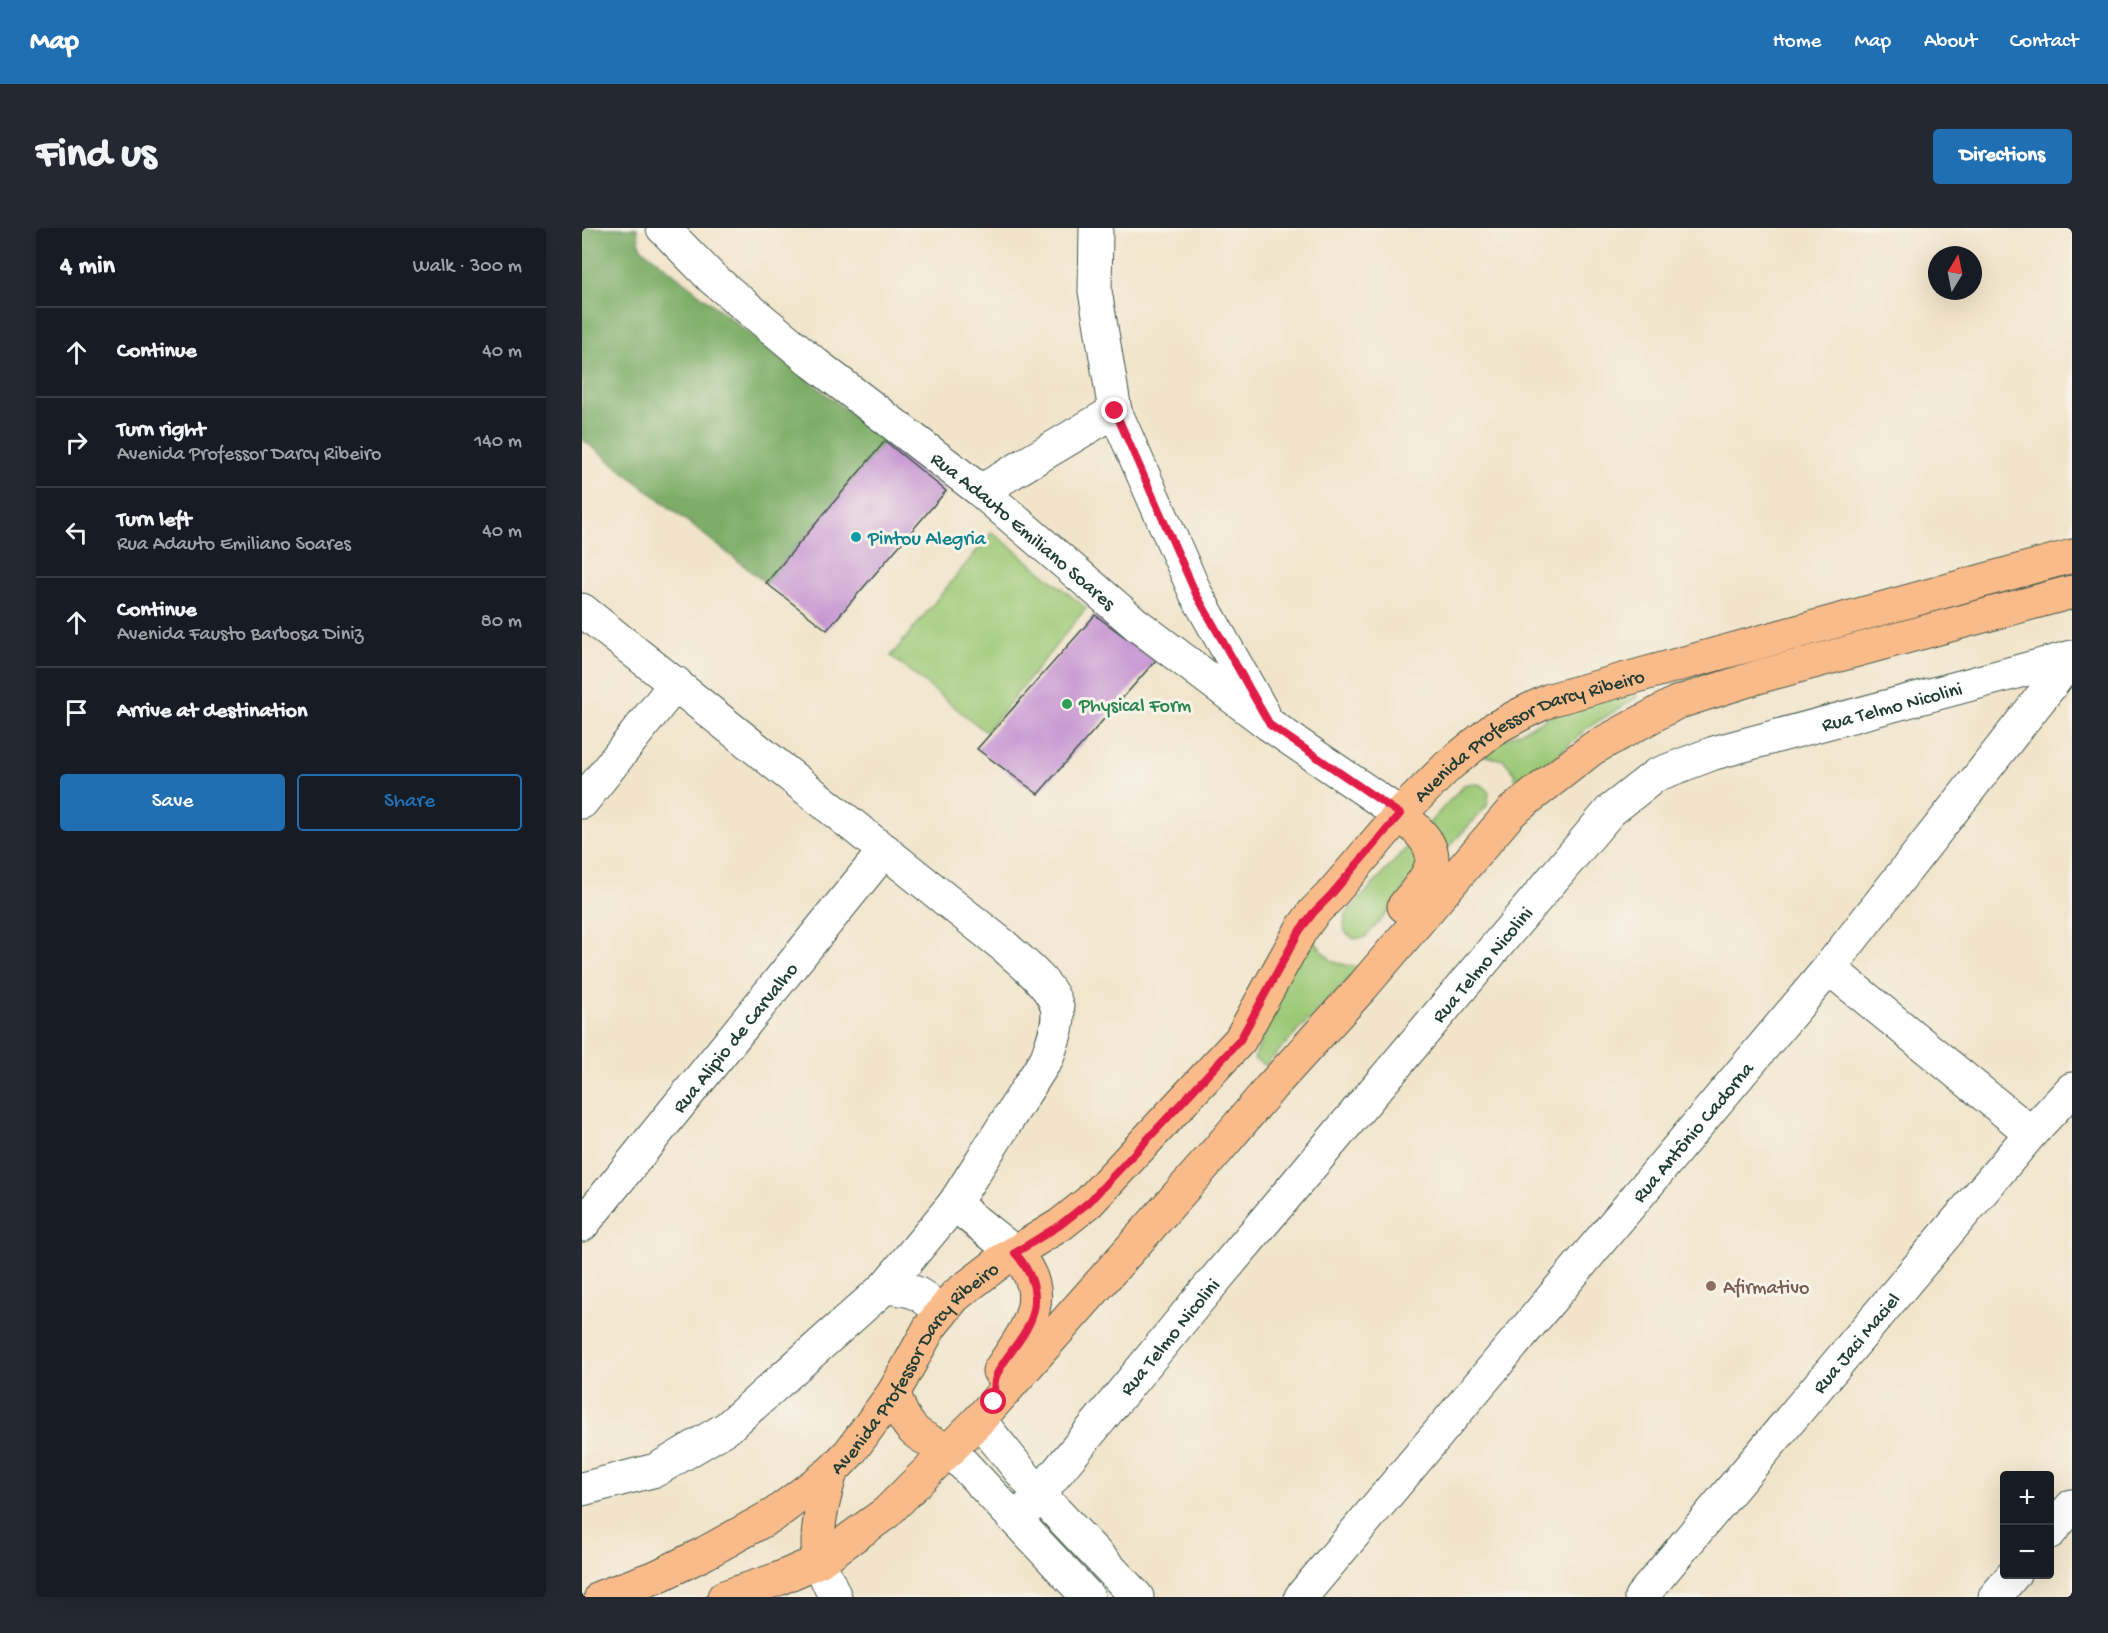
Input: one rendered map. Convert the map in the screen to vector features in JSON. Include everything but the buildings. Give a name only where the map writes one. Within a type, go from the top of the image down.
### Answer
[{"type":"main road","name":"Avenida Professor Darcy Ribeiro","points":[[600,1597],[658,1576],[705,1553],[775,1514],[831,1472],[850,1452],[894,1392],[930,1327],[955,1296],[1015,1253],[1060,1225],[1089,1202],[1240,1040],[1300,930],[1314,912],[1400,814],[1448,766],[1495,728],[1550,700],[2072,556]]},
{"type":"main road","name":"Avenida Professor Darcy Ribeiro","points":[[724,1597],[778,1579],[819,1561],[886,1513],[987,1411],[1363,986],[1510,812],[1592,749],[1676,703],[1761,676],[2072,592]]},
{"type":"main road","points":[[1363,986],[1367,959],[1376,941],[1426,880],[1432,867],[1426,839],[1400,814]]},
{"type":"main road","points":[[987,1411],[996,1375],[1029,1326],[1034,1308],[1035,1291],[1032,1277],[1026,1265],[1015,1253]]},
{"type":"main road","points":[[894,1392],[900,1413],[908,1425],[922,1437],[950,1450]]},
{"type":"main road","points":[[819,1561],[818,1531],[831,1472]]},
{"type":"street","name":"Rua Adauto Emiliano Soares","points":[[663,228],[712,278],[780,335],[981,491],[1136,624],[1270,725],[1400,814]]},
{"type":"street","points":[[1096,228],[1095,291],[1115,411],[1196,594],[1270,725]]},
{"type":"street","points":[[981,491],[1115,411]]},
{"type":"street","points":[[582,610],[1004,946],[1042,981],[1057,1006],[1056,1031],[1047,1058],[954,1204],[885,1287],[728,1428],[656,1470],[582,1489]]},
{"type":"street","name":"Rua Antônio Cadorna","points":[[1301,1597],[1829,968],[2072,658]]},
{"type":"street","name":"Rua Telmo Nicolini","points":[[1018,1520],[1199,1299],[1610,811],[1656,775],[1714,753],[2072,658]]},
{"type":"street","points":[[582,802],[676,683]]},
{"type":"street","name":"Rua Alipio de Carvalho","points":[[582,1225],[885,850]]},
{"type":"street","points":[[1829,968],[2031,1134]]},
{"type":"street","name":"Rua Jaci Maciel","points":[[1641,1597],[2031,1134],[2072,1089]]},
{"type":"street","points":[[954,1204],[1015,1253]]},
{"type":"street","points":[[885,1287],[906,1289],[923,1295],[941,1313]]},
{"type":"street","points":[[987,1411],[1040,1495],[1137,1597]]},
{"type":"street","points":[[950,1450],[1088,1597]]},
{"type":"street","points":[[2054,1526],[2072,1506]]},
{"type":"street","points":[[819,1561],[835,1597]]},
{"type":"street","points":[[1995,1597],[2011,1579]]},
{"type":"green space","points":[[582,228],[637,228],[640,247],[885,441],[766,583],[582,439]]},
{"type":"green space","points":[[992,532],[1086,608],[986,732],[891,656]]},
{"type":"green space","points":[[1625,679],[1638,697],[1587,728],[1515,794],[1515,774],[1504,760],[1476,754]]},
{"type":"green space","points":[[1474,783],[1483,786],[1489,792],[1487,806],[1365,937],[1354,939],[1345,932],[1346,914],[1464,785]]},
{"type":"green space","points":[[1314,940],[1332,961],[1360,967],[1265,1065],[1254,1059],[1296,957]]},
{"type":"place","name":"Pintou Alegria","points":[[856,537]]},
{"type":"place","name":"Physical Form","points":[[1067,704]]},
{"type":"place","name":"Afirmativo","points":[[1711,1286]]},
{"type":"route","points":[[994,1402],[996,1375],[1029,1326],[1034,1308],[1035,1291],[1032,1277],[1026,1265],[1015,1253],[1060,1225],[1089,1202],[1240,1040],[1300,930],[1400,814],[1270,725],[1196,594],[1115,411]]}]
